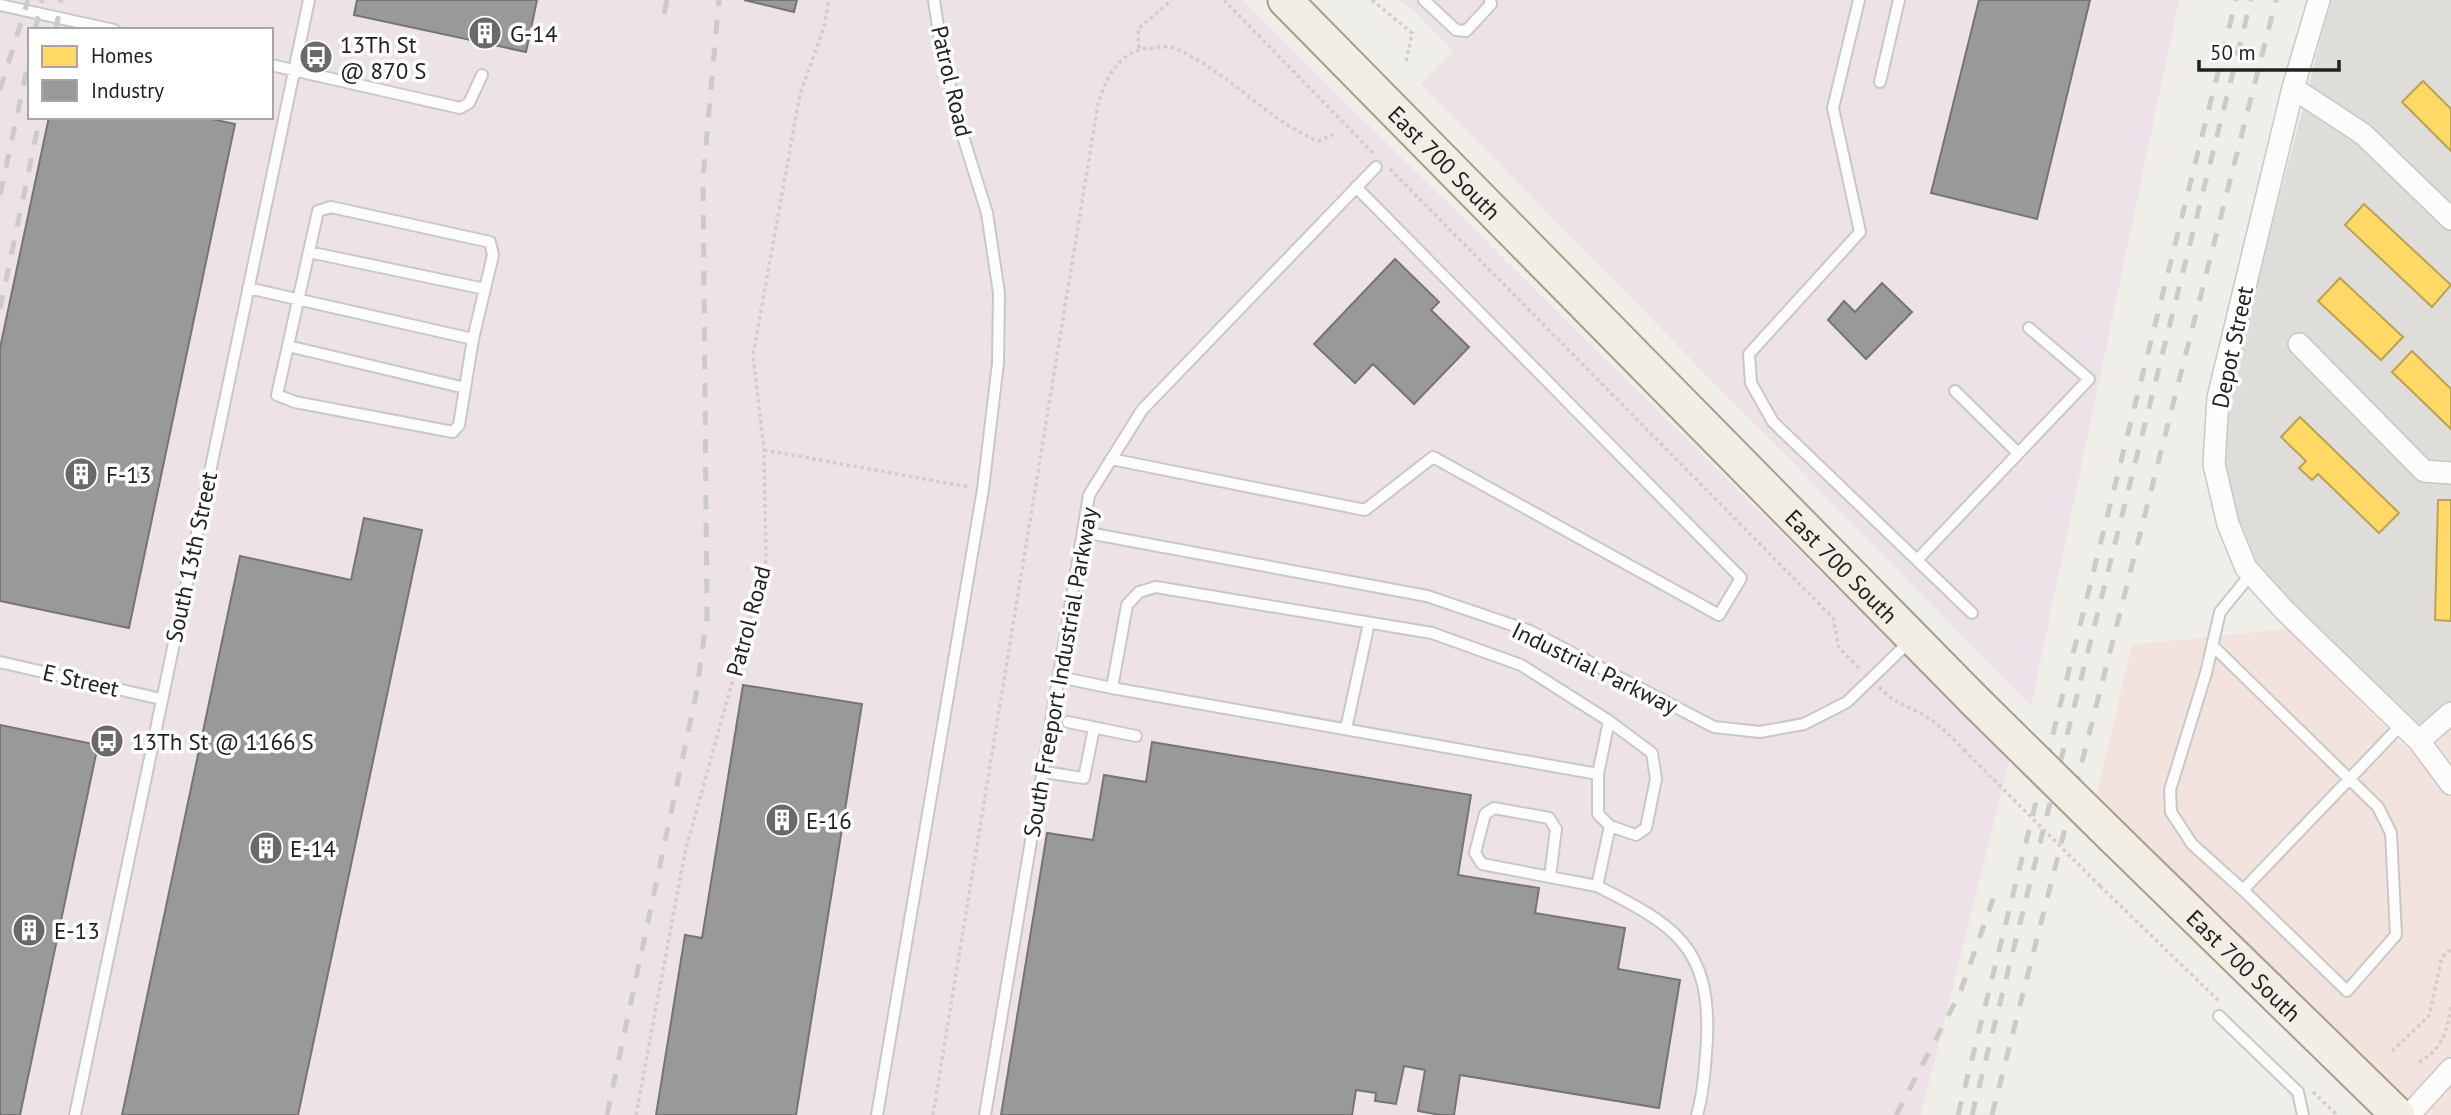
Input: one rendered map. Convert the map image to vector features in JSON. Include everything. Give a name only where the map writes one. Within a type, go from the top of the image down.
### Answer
[{"type":"main road","name":"East 700 South","points":[[1289,5],[1975,701],[2398,1115]]},
{"type":"street","name":"Depot Street","points":[[2319,0],[2293,88],[2218,398],[2214,464],[2228,524],[2251,574],[2285,611],[2419,741],[2451,784]]},
{"type":"street","points":[[2293,88],[2363,134],[2451,219]]},
{"type":"street","points":[[2299,344],[2424,471],[2451,473]]},
{"type":"street","points":[[2419,741],[2451,713]]},
{"type":"street","points":[[2409,1115],[2451,1069]]},
{"type":"lane","name":"South 13th Street","points":[[75,1115],[309,0]]},
{"type":"lane","name":"Patrol Road","points":[[877,1115],[982,489],[998,363],[999,293],[987,213],[955,104],[934,0]]},
{"type":"lane","points":[[1424,0],[1456,30],[1466,31],[1491,4],[1490,0]]},
{"type":"lane","points":[[1859,0],[1833,108],[1860,232],[1749,354],[1751,383],[1773,422],[1972,613]]},
{"type":"lane","points":[[1880,82],[1899,0]]},
{"type":"lane","points":[[0,5],[105,28]]},
{"type":"lane","points":[[273,65],[460,108],[469,103],[482,75]]},
{"type":"lane","name":"South Freeport Industrial Parkway","points":[[985,1115],[1089,495],[1142,410],[1376,167]]},
{"type":"lane","points":[[1111,459],[1365,510],[1433,457],[1718,615],[1741,578],[1356,187]]},
{"type":"lane","points":[[331,207],[490,242],[493,255],[473,339],[459,425],[453,432],[295,402],[277,395],[309,252],[318,211],[331,207]]},
{"type":"lane","points":[[309,252],[485,289]]},
{"type":"lane","points":[[248,288],[473,339]]},
{"type":"lane","points":[[1917,560],[2089,379],[2029,327]]},
{"type":"lane","points":[[288,346],[465,388]]},
{"type":"lane","points":[[1955,391],[2018,453]]},
{"type":"lane","name":"Industrial Parkway","points":[[1083,532],[1427,596],[1530,631],[1714,727],[1760,732],[1804,724],[1847,702],[1913,638]]},
{"type":"lane","points":[[2213,646],[2378,807],[2391,833],[2396,935],[2347,991],[2243,890],[2192,845],[2171,812],[2170,790],[2213,646],[2220,612],[2251,574]]},
{"type":"lane","points":[[1112,688],[1127,605],[1139,592],[1156,587],[1432,633],[1521,664],[1609,721],[1652,753],[1656,779],[1646,828],[1636,835],[1610,826],[1598,814],[1598,774],[1609,721]]},
{"type":"lane","points":[[1346,729],[1369,623]]},
{"type":"lane","name":"E Street","points":[[0,662],[162,699]]},
{"type":"lane","points":[[1059,677],[1598,774]]},
{"type":"lane","points":[[1068,722],[1136,736]]},
{"type":"lane","points":[[2243,890],[2402,724]]},
{"type":"lane","points":[[1043,772],[1084,778],[1094,728]]},
{"type":"lane","points":[[1550,877],[1556,829],[1549,818],[1494,808],[1485,814],[1475,853],[1482,864],[1597,886],[1647,912],[1672,932],[1690,953],[1704,979],[1707,1029],[1704,1091],[1697,1115]]},
{"type":"lane","points":[[1597,886],[1610,826]]},
{"type":"lane","points":[[2219,1016],[2298,1092],[2303,1115]]},
{"type":"path","name":"Patrol Road","points":[[636,1115],[685,852],[766,560],[764,450],[753,355],[800,94],[824,27],[829,0]]},
{"type":"path","points":[[1139,48],[1138,29],[1172,0]]},
{"type":"path","points":[[1224,0],[1833,618],[1839,648]]},
{"type":"path","points":[[1372,0],[1412,33],[1406,62]]},
{"type":"path","points":[[933,1115],[1098,104],[1107,77],[1119,61],[1139,48],[1171,47],[1202,64],[1298,132],[1318,141],[1337,133]]},
{"type":"path","points":[[764,450],[982,489]]},
{"type":"path","points":[[1896,704],[1925,716],[1943,729],[2100,886]]},
{"type":"path","points":[[2392,1051],[2429,1016],[2442,957],[2451,949]]},
{"type":"path","points":[[2419,1062],[2431,1056],[2447,1033],[2451,1006]]},
{"type":"shaded area","points":[[0,0],[1242,0],[2010,759],[1921,1115],[0,1115]]},
{"type":"shaded area","points":[[1398,0],[2179,0],[2031,706],[1421,84],[1453,51],[1412,9]]},
{"type":"shaded area","points":[[2320,0],[2451,0],[2451,705],[2421,732],[2290,603],[2254,560],[2237,516],[2224,457],[2228,393],[2329,8]]},
{"type":"shaded area","points":[[2288,629],[2409,751],[2430,744],[2451,725],[2451,1115],[2411,1115],[2095,801],[2132,645]]},
{"type":"building: Homes","points":[[2423,81],[2451,109],[2451,151],[2402,102]]},
{"type":"building: Homes","points":[[2364,204],[2451,285],[2432,307],[2345,225]]},
{"type":"building: Homes","points":[[2340,278],[2403,337],[2381,360],[2318,301]]},
{"type":"building: Homes","points":[[2412,351],[2451,389],[2451,429],[2392,372]]},
{"type":"building: Homes","points":[[2300,417],[2399,513],[2379,533],[2318,474],[2312,480],[2299,468],[2306,461],[2281,437]]},
{"type":"building: Homes","points":[[2438,500],[2451,500],[2451,621],[2435,620]]},
{"type":"building: Industry","name":"G-14","points":[[357,0],[537,0],[526,52],[354,15]]},
{"type":"building: Industry","points":[[744,0],[797,0],[794,12]]},
{"type":"building: Industry","points":[[1979,0],[2090,0],[2037,219],[1931,193]]},
{"type":"building: Industry","name":"F-13","points":[[49,119],[211,119],[235,124],[129,628],[0,601],[0,348]]},
{"type":"building: Industry","points":[[1395,259],[1439,302],[1431,310],[1469,347],[1414,404],[1373,364],[1355,383],[1314,344]]},
{"type":"building: Industry","points":[[1882,283],[1912,312],[1866,359],[1828,320],[1844,301],[1855,312]]},
{"type":"building: Industry","name":"E-14","points":[[364,518],[422,530],[298,1115],[122,1115],[240,556],[351,580]]},
{"type":"building: Industry","name":"E-16","points":[[743,685],[862,704],[796,1115],[656,1115],[685,935],[702,938]]},
{"type":"building: Industry","name":"E-13","points":[[0,725],[98,745],[20,1115],[0,1115]]},
{"type":"building: Industry","points":[[1152,742],[1471,795],[1458,875],[1539,888],[1535,913],[1625,928],[1618,969],[1680,980],[1659,1108],[1460,1075],[1454,1115],[1441,1115],[1418,1111],[1425,1070],[1404,1066],[1396,1104],[1375,1101],[1376,1093],[1356,1090],[1352,1115],[1001,1115],[1047,833],[1093,840],[1104,775],[1146,782]]},
{"type":"railway","points":[[0,90],[28,0]]},
{"type":"railway","points":[[35,28],[42,0]]},
{"type":"railway","points":[[56,28],[61,0]]},
{"type":"railway","points":[[664,14],[667,0]]},
{"type":"railway","points":[[607,1115],[696,695],[707,617],[703,178],[719,0]]},
{"type":"railway","points":[[1958,1115],[2236,0]]},
{"type":"railway","points":[[1972,1115],[2251,0]]},
{"type":"railway","points":[[1992,1115],[2276,0]]},
{"type":"railway","points":[[0,195],[28,64]]},
{"type":"railway","points":[[0,309],[40,119]]},
{"type":"railway","points":[[1896,1115],[1960,993],[1998,885]]},
{"type":"place","name":"G-14","points":[[485,33]]},
{"type":"place","name":"13Th St @ 870 S","points":[[316,57]]},
{"type":"place","name":"F-13","points":[[81,474]]},
{"type":"place","name":"13Th St @ 1166 S","points":[[107,741]]},
{"type":"place","name":"E-16","points":[[782,820]]},
{"type":"place","name":"E-14","points":[[266,848]]},
{"type":"place","name":"E-13","points":[[29,930]]}]
